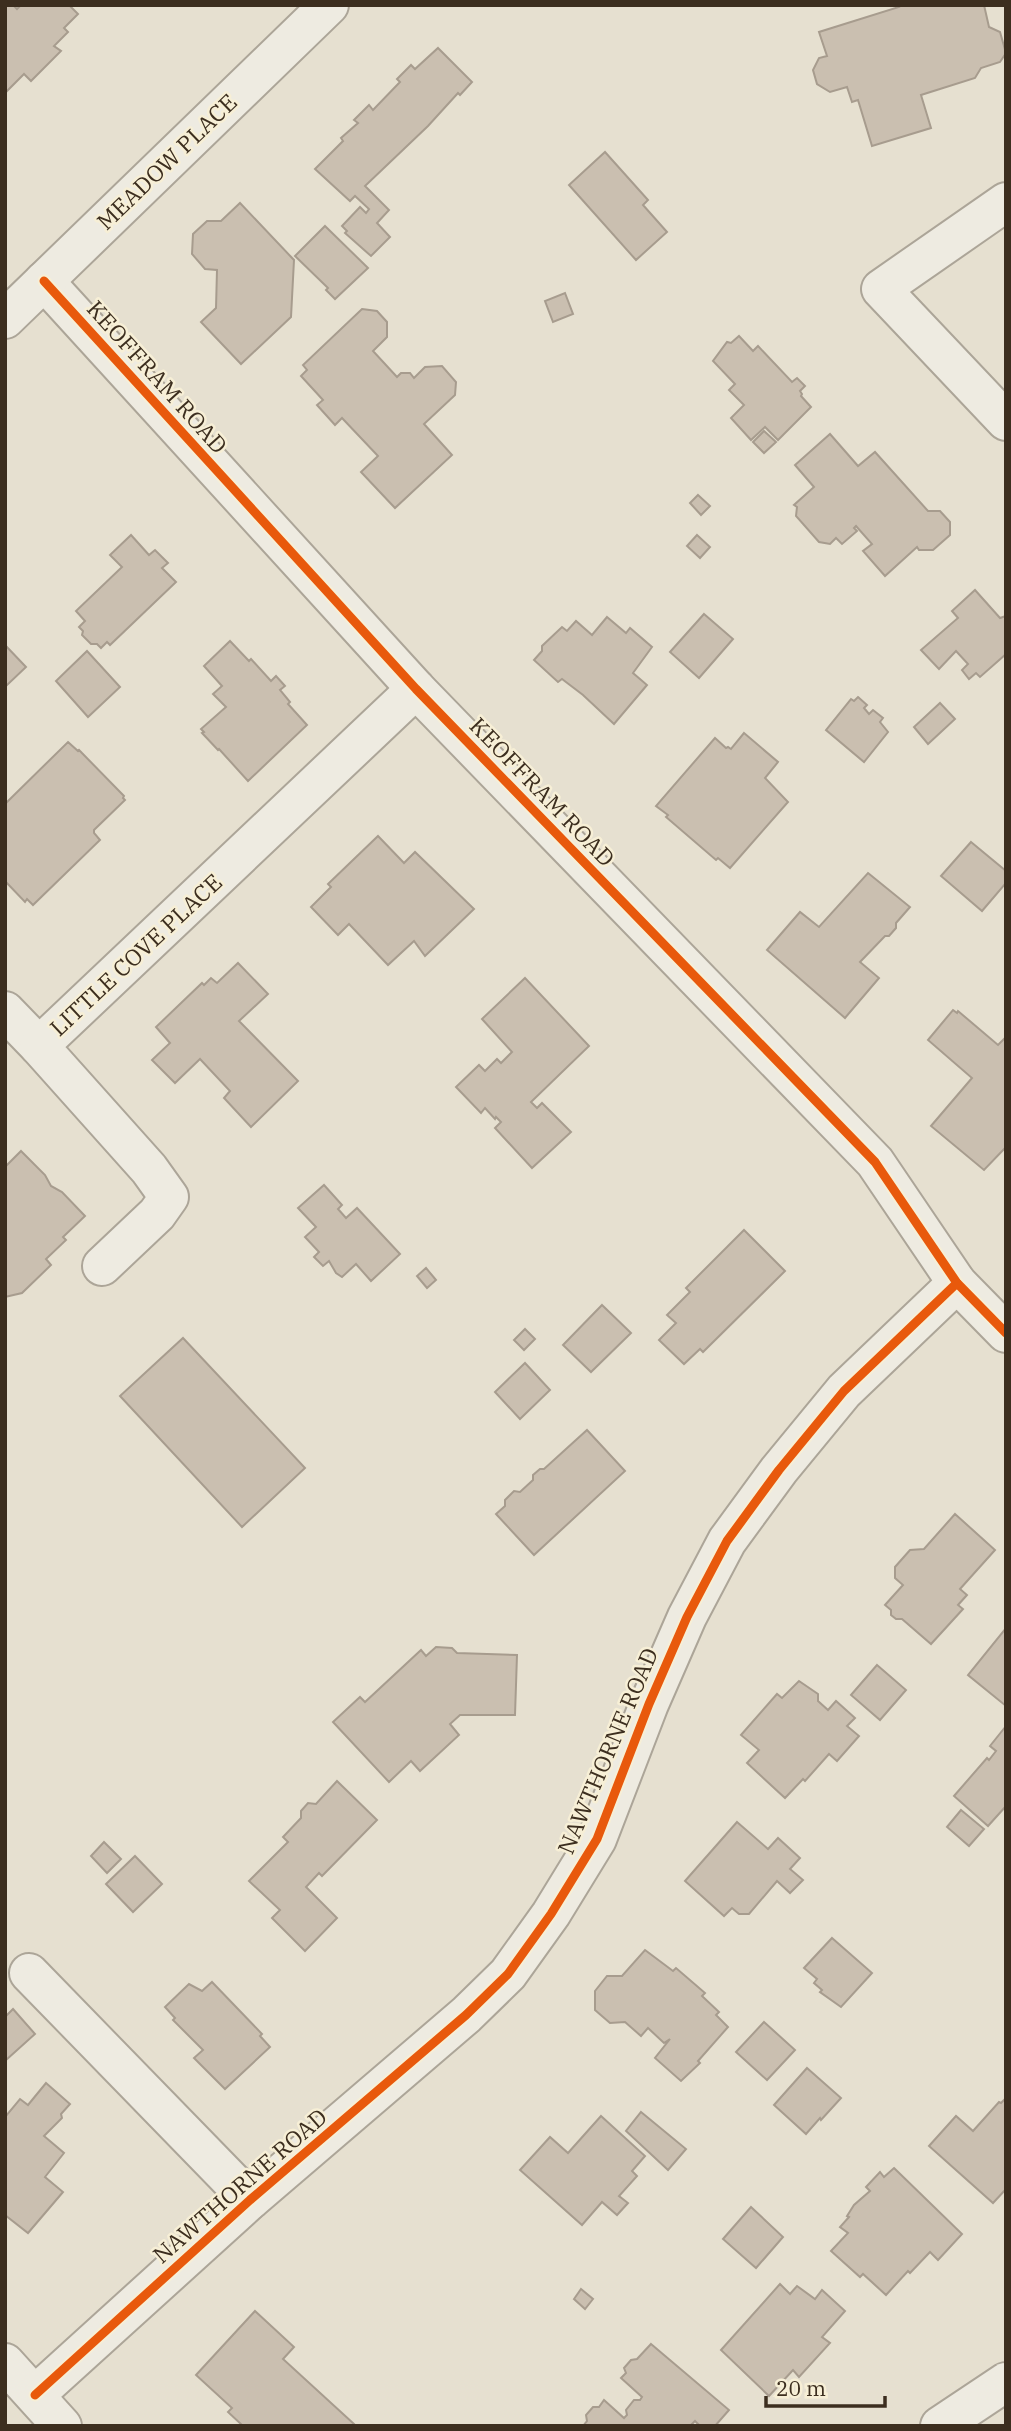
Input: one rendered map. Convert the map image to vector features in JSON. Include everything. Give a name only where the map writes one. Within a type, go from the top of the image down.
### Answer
[{"type":"street","name":"MEADOW PLACE","points":[[5,319],[329,5]]},
{"type":"street","points":[[1006,202],[881,289],[1006,421]]},
{"type":"street","name":"KEOFFRAM ROAD","points":[[44,281],[416,689],[875,1162],[957,1283],[1006,1333]]},
{"type":"street","name":"LITTLE COVE PLACE","points":[[102,1266],[157,1214],[169,1197],[149,1169],[39,1046],[416,689]]},
{"type":"street","points":[[5,1012],[39,1046]]},
{"type":"street","name":"NAWTHORNE ROAD","points":[[35,2395],[250,2200],[466,2015],[508,1975],[551,1914],[597,1839],[649,1704],[687,1617],[727,1541],[779,1470],[844,1391],[957,1283]]},
{"type":"street","points":[[29,1973],[250,2200]]},
{"type":"street","points":[[5,2363],[62,2426]]},
{"type":"street","points":[[940,2426],[1006,2382]]},
{"type":"building","points":[[5,5],[13,5],[17,9],[21,5],[69,5],[78,14],[64,28],[68,32],[54,46],[61,51],[31,81],[24,74],[5,93]]},
{"type":"building","points":[[898,5],[984,5],[989,27],[1000,32],[1006,53],[1000,62],[981,68],[975,78],[921,95],[931,128],[872,146],[858,100],[852,102],[847,87],[830,92],[817,84],[813,70],[819,58],[827,56],[819,32],[899,7]]},
{"type":"building","points":[[438,48],[472,82],[365,186],[389,210],[377,223],[390,237],[371,256],[345,233],[347,231],[342,226],[360,207],[366,213],[369,209],[355,196],[350,201],[315,169],[343,141],[341,138],[358,123],[354,120],[369,105],[373,110],[400,82],[397,79],[411,65],[415,69]]},
{"type":"building","points":[[605,152],[648,200],[643,205],[667,232],[636,260],[569,185]]},
{"type":"building","points":[[240,203],[294,260],[291,317],[241,364],[201,322],[216,308],[217,270],[205,269],[192,254],[193,234],[207,221],[221,221]]},
{"type":"building","points":[[325,226],[368,268],[335,299],[326,290],[328,288],[295,256]]},
{"type":"building","points":[[565,293],[573,314],[553,322],[545,301]]},
{"type":"building","points":[[362,309],[377,311],[387,322],[387,337],[373,351],[397,377],[401,373],[410,373],[414,378],[425,367],[442,366],[456,382],[455,395],[424,424],[452,455],[395,508],[361,472],[378,456],[342,418],[335,425],[317,405],[323,400],[301,376],[307,370],[303,365]]},
{"type":"building","points":[[739,336],[753,351],[758,346],[792,382],[797,378],[805,386],[800,391],[801,396],[811,407],[778,440],[765,427],[751,440],[731,418],[744,405],[729,390],[735,384],[713,361],[727,342],[731,343]]},
{"type":"building","points":[[764,431],[776,442],[764,453],[753,442]]},
{"type":"building","points":[[830,434],[858,466],[875,452],[928,511],[940,511],[950,522],[950,535],[933,550],[919,550],[917,547],[885,576],[863,551],[872,544],[856,526],[854,528],[857,531],[842,544],[836,538],[830,544],[819,542],[796,516],[797,507],[794,505],[814,487],[795,465]]},
{"type":"building","points":[[698,495],[710,506],[701,515],[690,503]]},
{"type":"building","points":[[131,535],[149,555],[155,550],[168,563],[162,568],[176,582],[110,645],[107,642],[101,648],[97,644],[91,644],[82,635],[83,631],[79,627],[85,621],[76,611],[122,567],[110,555]]},
{"type":"building","points":[[697,535],[710,547],[700,558],[687,546]]},
{"type":"building","points":[[975,590],[1000,618],[1006,616],[1006,654],[980,677],[976,673],[969,679],[962,670],[968,664],[956,651],[939,669],[921,650],[958,618],[952,611]]},
{"type":"building","points":[[704,614],[733,639],[699,678],[670,652]]},
{"type":"building","points":[[607,617],[626,633],[630,628],[652,647],[633,673],[647,685],[614,724],[583,695],[562,679],[558,682],[534,660],[542,651],[542,646],[562,627],[567,631],[576,621],[592,635]]},
{"type":"building","points":[[230,641],[271,681],[276,676],[285,686],[280,690],[290,702],[288,704],[307,725],[248,781],[201,729],[226,707],[213,694],[222,686],[204,666]]},
{"type":"building","points":[[5,645],[26,667],[5,687]]},
{"type":"building","points":[[87,651],[120,687],[88,717],[56,681]]},
{"type":"building","points":[[858,697],[867,705],[864,708],[869,714],[873,710],[883,718],[880,722],[888,732],[864,762],[826,730],[851,699],[854,701]]},
{"type":"building","points":[[940,703],[955,719],[928,744],[914,727]]},
{"type":"building","points":[[744,733],[778,762],[765,778],[788,802],[730,868],[718,858],[716,860],[656,806],[715,738],[731,749]]},
{"type":"building","points":[[68,742],[79,750],[125,800],[94,830],[100,840],[33,905],[27,899],[25,902],[5,881],[5,804]]},
{"type":"building","points":[[378,836],[404,863],[415,852],[474,909],[425,956],[414,941],[388,965],[349,924],[338,935],[311,907],[331,887],[328,884]]},
{"type":"building","points":[[971,842],[1006,871],[1006,883],[982,911],[941,876]]},
{"type":"building","points":[[868,873],[910,907],[889,936],[885,936],[860,962],[879,978],[845,1018],[767,950],[800,912],[819,927]]},
{"type":"building","points":[[238,963],[268,994],[239,1021],[298,1081],[251,1127],[224,1098],[230,1091],[200,1059],[175,1083],[152,1060],[170,1043],[156,1027],[202,983],[204,985],[211,978],[217,983]]},
{"type":"building","points":[[525,978],[589,1046],[531,1102],[537,1108],[542,1103],[571,1132],[532,1168],[495,1128],[501,1122],[485,1108],[481,1113],[456,1087],[479,1065],[485,1071],[497,1059],[501,1063],[512,1052],[482,1019]]},
{"type":"building","points":[[953,1010],[957,1013],[958,1011],[998,1045],[1006,1037],[1006,1147],[984,1170],[931,1126],[972,1078],[928,1040]]},
{"type":"building","points":[[21,1151],[45,1175],[51,1186],[62,1192],[85,1216],[63,1237],[66,1240],[46,1259],[51,1265],[22,1293],[5,1297],[5,1167]]},
{"type":"building","points":[[324,1185],[342,1205],[338,1209],[346,1218],[357,1208],[400,1254],[371,1281],[356,1264],[342,1277],[336,1273],[329,1261],[323,1266],[314,1257],[319,1252],[305,1237],[316,1227],[298,1208]]},
{"type":"building","points":[[744,1230],[785,1271],[703,1352],[700,1349],[684,1364],[659,1340],[676,1323],[667,1315],[690,1292],[686,1288]]},
{"type":"building","points":[[426,1268],[436,1280],[427,1288],[417,1276]]},
{"type":"building","points":[[602,1305],[631,1333],[591,1372],[563,1345]]},
{"type":"building","points":[[525,1329],[535,1339],[524,1350],[514,1340]]},
{"type":"building","points":[[183,1338],[305,1468],[242,1527],[120,1396]]},
{"type":"building","points":[[525,1363],[550,1390],[520,1419],[495,1392]]},
{"type":"building","points":[[587,1430],[625,1471],[534,1555],[496,1514],[505,1506],[505,1500],[514,1491],[520,1492],[533,1480],[533,1475],[544,1469]]},
{"type":"building","points":[[955,1514],[995,1550],[960,1589],[967,1595],[958,1605],[963,1609],[931,1644],[902,1619],[891,1615],[891,1610],[885,1605],[903,1585],[895,1578],[895,1567],[910,1550],[924,1549]]},
{"type":"building","points":[[1006,1628],[1006,1706],[968,1675]]},
{"type":"building","points":[[436,1647],[452,1648],[457,1653],[517,1655],[515,1715],[460,1715],[450,1724],[459,1735],[420,1771],[411,1761],[389,1782],[333,1722],[360,1697],[365,1702],[421,1650],[426,1656]]},
{"type":"building","points":[[877,1665],[906,1690],[880,1720],[851,1695]]},
{"type":"building","points":[[799,1681],[818,1694],[818,1701],[828,1710],[836,1701],[855,1718],[847,1726],[859,1736],[837,1761],[829,1754],[805,1781],[803,1779],[785,1798],[747,1763],[759,1750],[741,1735],[777,1694],[782,1698]]},
{"type":"building","points":[[1006,1726],[1006,1806],[988,1826],[954,1796],[996,1751],[990,1746]]},
{"type":"building","points":[[337,1781],[377,1820],[322,1876],[319,1873],[306,1887],[337,1918],[305,1951],[272,1918],[280,1910],[249,1881],[288,1842],[283,1837],[301,1818],[301,1811],[308,1803],[316,1804]]},
{"type":"building","points":[[961,1810],[984,1829],[969,1846],[947,1827]]},
{"type":"building","points":[[737,1822],[768,1849],[778,1838],[800,1858],[790,1869],[803,1880],[790,1893],[777,1881],[749,1914],[739,1914],[732,1908],[724,1916],[685,1881]]},
{"type":"building","points":[[104,1842],[121,1859],[107,1873],[91,1856]]},
{"type":"building","points":[[135,1856],[162,1884],[133,1912],[106,1884]]},
{"type":"building","points":[[832,1938],[872,1973],[841,2007],[820,1992],[822,1990],[814,1983],[817,1979],[804,1968]]},
{"type":"building","points":[[645,1950],[673,1971],[676,1968],[705,1993],[702,1996],[719,2012],[716,2015],[728,2027],[698,2061],[700,2063],[681,2081],[655,2058],[670,2039],[664,2043],[648,2028],[641,2036],[625,2022],[610,2023],[595,2010],[595,1991],[607,1976],[622,1976]]},
{"type":"building","points":[[212,1982],[262,2034],[260,2036],[270,2047],[225,2089],[194,2058],[203,2050],[173,2020],[175,2018],[165,2007],[189,1984],[202,1991]]},
{"type":"building","points":[[13,2009],[35,2034],[6,2060],[5,2017]]},
{"type":"building","points":[[764,2022],[795,2050],[767,2080],[736,2052]]},
{"type":"building","points":[[807,2068],[841,2098],[806,2134],[774,2105]]},
{"type":"building","points":[[46,2083],[70,2104],[61,2114],[62,2118],[44,2136],[64,2153],[45,2177],[63,2192],[28,2233],[5,2215],[5,2117],[20,2099],[28,2105]]},
{"type":"building","points":[[1006,2098],[1006,2189],[993,2203],[929,2146],[956,2116],[973,2131],[999,2102]]},
{"type":"building","points":[[641,2112],[686,2149],[668,2170],[626,2131]]},
{"type":"building","points":[[601,2116],[645,2156],[632,2171],[637,2176],[619,2196],[628,2203],[617,2215],[602,2202],[582,2225],[520,2170],[550,2137],[568,2153]]},
{"type":"building","points":[[894,2168],[962,2234],[938,2260],[930,2252],[886,2295],[863,2274],[860,2277],[831,2251],[848,2233],[840,2227],[849,2217],[847,2216],[854,2205],[870,2191],[866,2187],[880,2172],[884,2177]]},
{"type":"building","points":[[751,2207],[783,2237],[756,2268],[723,2239]]},
{"type":"building","points":[[780,2284],[790,2294],[797,2286],[815,2299],[822,2290],[845,2311],[822,2337],[830,2343],[799,2377],[793,2370],[769,2396],[721,2350]]},
{"type":"building","points":[[581,2289],[593,2299],[585,2309],[574,2299]]},
{"type":"building","points":[[255,2311],[294,2347],[283,2359],[354,2424],[353,2426],[243,2426],[228,2412],[232,2408],[196,2375]]},
{"type":"building","points":[[651,2344],[729,2410],[715,2426],[700,2426],[695,2421],[690,2426],[583,2426],[587,2421],[586,2415],[593,2407],[599,2407],[604,2400],[624,2418],[627,2415],[626,2410],[634,2400],[640,2400],[642,2397],[621,2378],[626,2373],[624,2368],[631,2360],[637,2359]]},
{"type":"cycle path","points":[[44,281],[416,689],[875,1162],[957,1283],[1006,1333]]},
{"type":"cycle path","points":[[35,2395],[250,2200],[466,2015],[508,1974],[551,1914],[597,1839],[649,1704],[687,1617],[727,1541],[779,1470],[844,1391],[957,1283]]}]
